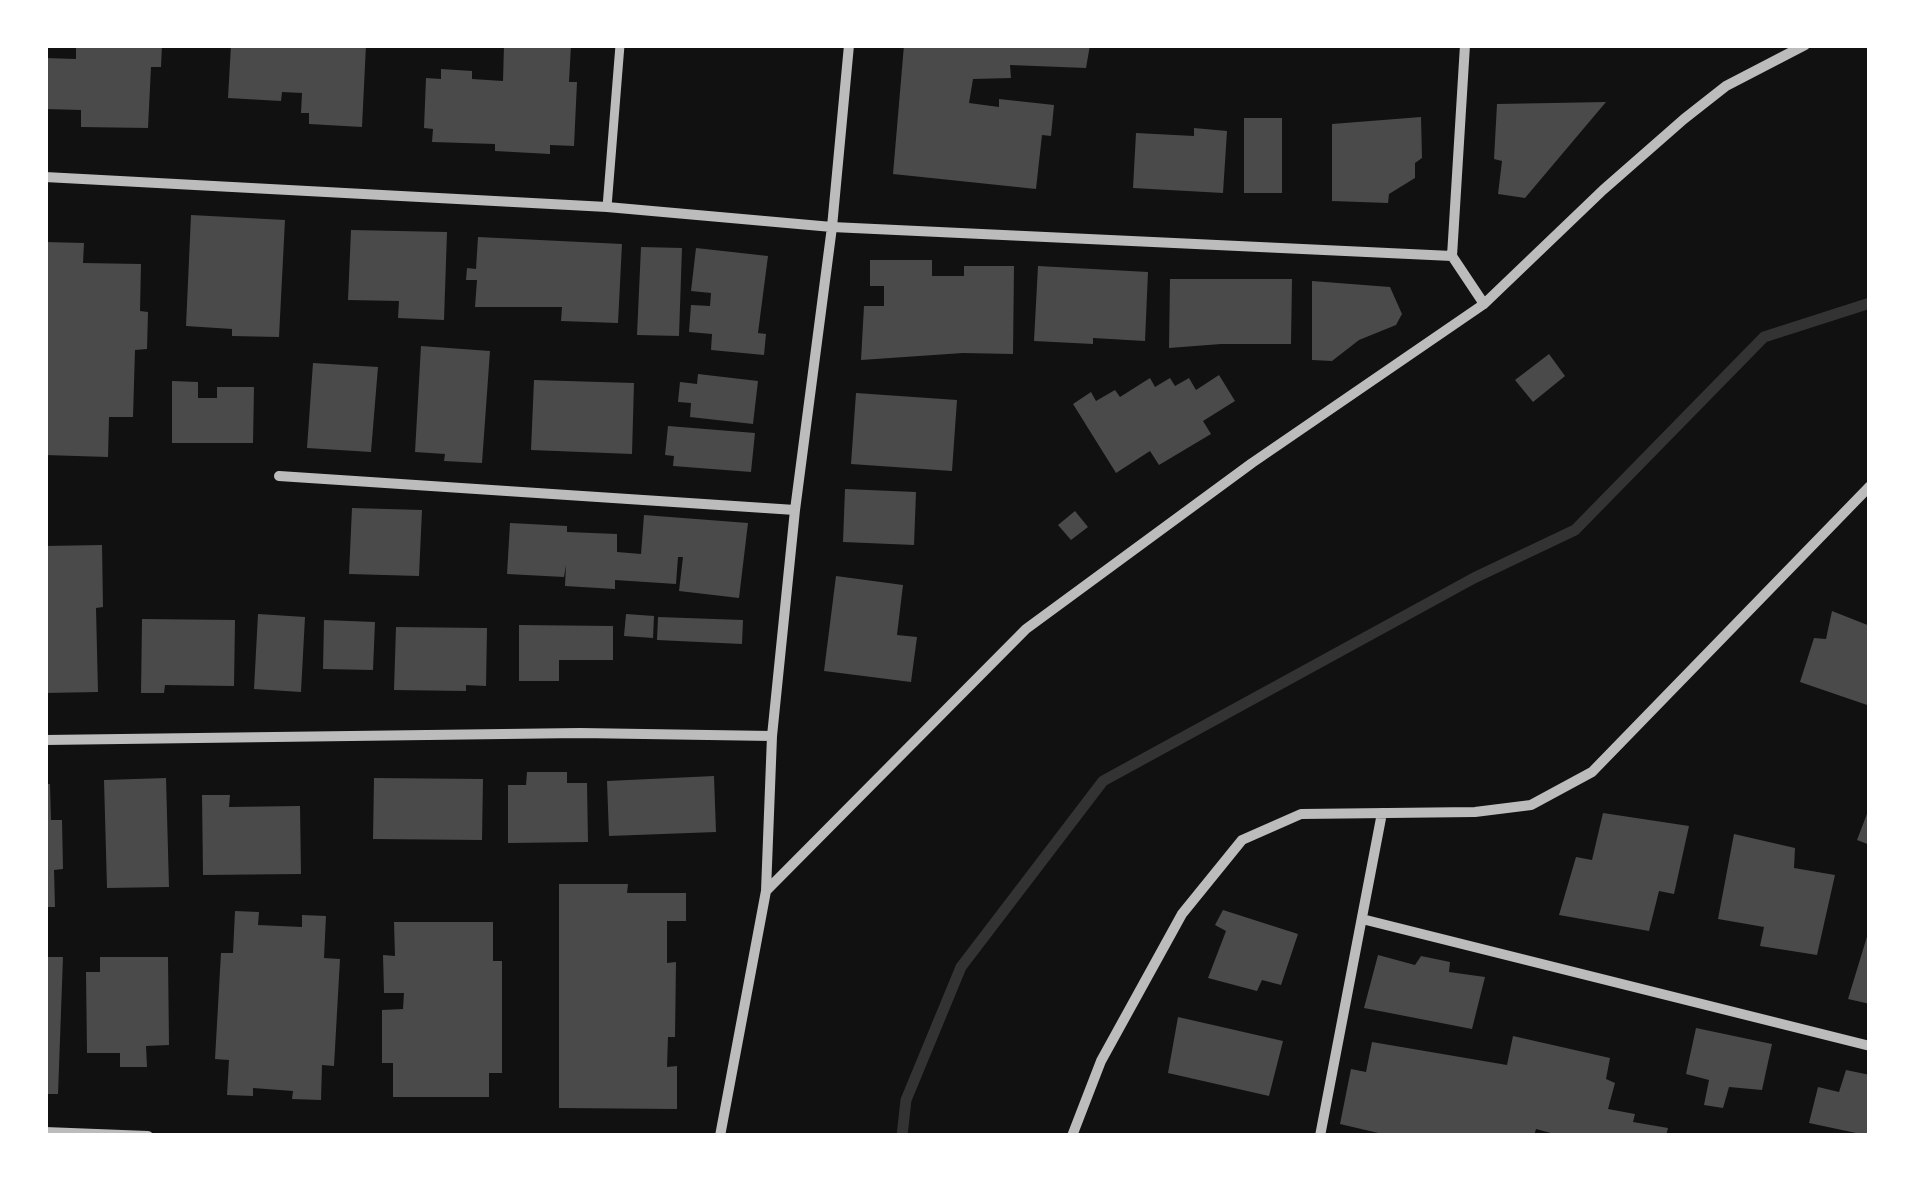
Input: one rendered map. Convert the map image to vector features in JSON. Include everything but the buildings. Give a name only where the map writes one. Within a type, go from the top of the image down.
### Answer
[{"type":"street","points":[[607,207],[620,45]]},
{"type":"street","points":[[720,1136],[766,890],[772,736],[794,510],[832,227],[849,45]]},
{"type":"street","points":[[1465,45],[1452,256],[1484,304]]},
{"type":"street","points":[[766,890],[1026,628],[1252,463],[1484,304],[1684,119],[1726,86],[1805,45]]},
{"type":"street","points":[[45,177],[607,207],[832,227],[1452,256]]},
{"type":"street","points":[[279,476],[794,510]]},
{"type":"street","points":[[1072,1136],[1101,1061],[1182,914],[1242,840],[1301,814],[1476,812],[1531,805],[1592,772],[1870,486]]},
{"type":"street","points":[[45,740],[580,733],[772,736]]},
{"type":"street","points":[[1320,1136],[1382,813]]},
{"type":"street","points":[[1362,920],[1870,1046]]},
{"type":"street","points":[[45,1132],[148,1136]]},
{"type":"waterway","points":[[902,1136],[906,1100],[961,967],[1103,781],[1474,578],[1575,530],[1764,337],[1870,303]]}]
